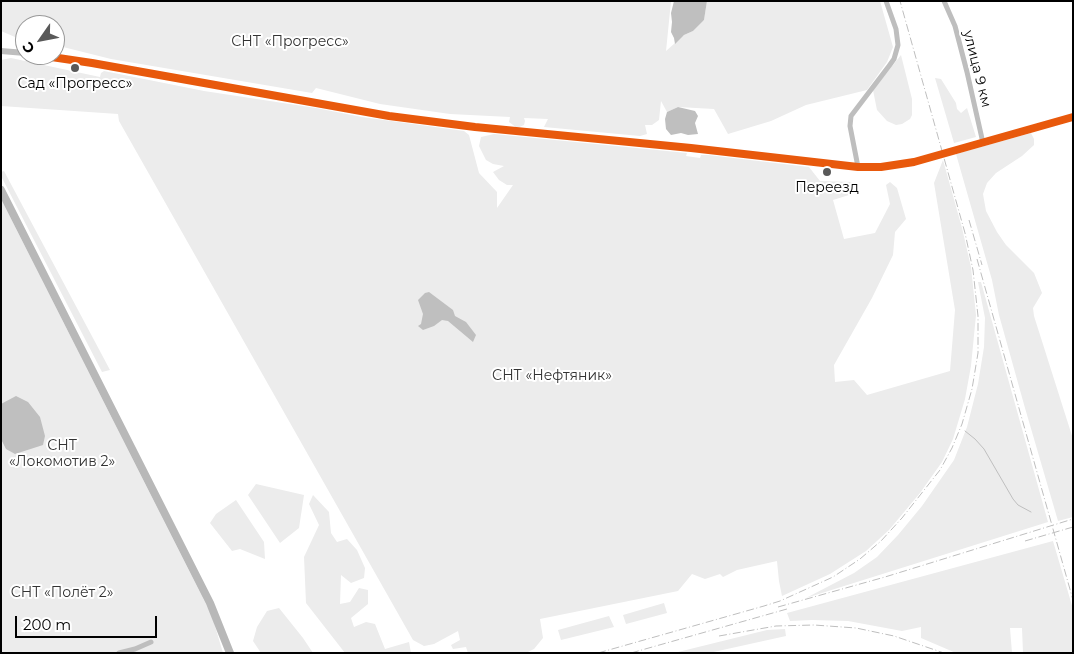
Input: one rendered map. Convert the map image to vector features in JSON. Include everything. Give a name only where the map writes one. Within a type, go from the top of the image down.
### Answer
[{"type":"main road","points":[[1,190],[210,603],[230,653]]},
{"type":"street","points":[[858,167],[850,126],[851,116],[889,66],[898,45],[896,29],[886,1]]},
{"type":"street","name":"улица 9 км","points":[[944,1],[955,26],[983,143]]},
{"type":"street","points":[[1,46],[15,50]]},
{"type":"street","points":[[1,51],[15,52]]},
{"type":"street","points":[[65,59],[388,116],[475,127],[691,148],[858,167],[898,166],[1073,118]]},
{"type":"street","points":[[119,653],[151,642]]},
{"type":"green space","name":"СНТ «Прогресс»","points":[[1,1],[671,1],[666,51],[684,35],[693,31],[704,20],[707,1],[880,1],[893,47],[887,62],[867,90],[806,105],[771,121],[728,134],[714,109],[678,107],[667,112],[661,101],[659,120],[652,125],[645,125],[647,134],[640,136],[544,127],[548,119],[524,118],[524,125],[517,128],[509,122],[510,117],[450,114],[380,104],[316,88],[312,93],[111,59],[65,48],[65,15],[15,15],[15,37],[1,31]]},
{"type":"green space","points":[[901,55],[912,99],[912,115],[910,119],[902,124],[896,125],[887,121],[877,110],[873,90]]},
{"type":"green space","name":"СНТ «Нефтяник»","points":[[11,58],[15,59],[15,65],[44,65],[100,77],[104,71],[204,91],[362,117],[464,131],[469,135],[479,173],[497,192],[497,208],[513,185],[507,185],[499,180],[493,172],[504,166],[493,164],[486,160],[479,146],[481,137],[494,134],[687,153],[686,156],[700,158],[701,155],[708,155],[809,167],[820,181],[853,182],[849,195],[833,200],[844,239],[875,233],[890,204],[886,185],[890,182],[897,188],[906,219],[895,232],[893,255],[872,298],[834,365],[835,382],[854,380],[867,395],[950,371],[955,310],[934,183],[943,160],[971,267],[976,315],[971,366],[965,399],[953,439],[942,462],[920,493],[889,530],[866,551],[830,574],[782,596],[777,561],[737,570],[723,577],[720,574],[705,579],[692,574],[678,591],[540,619],[543,638],[534,649],[526,653],[468,653],[466,647],[453,649],[451,645],[460,640],[458,631],[434,644],[424,646],[413,640],[119,121],[118,114],[1,106],[1,60]]},
{"type":"green space","points":[[935,78],[941,79],[961,113],[967,108],[976,137],[954,143]]},
{"type":"green space","points":[[1031,133],[1034,145],[1022,156],[996,173],[987,183],[983,194],[986,211],[997,232],[1006,245],[1034,273],[1042,293],[1033,308],[1034,316],[1073,439],[1073,517],[1058,521],[999,315],[992,280],[956,154]]},
{"type":"green space","points":[[4,171],[110,370],[102,372],[1,176],[1,172]]},
{"type":"green space","name":"СНТ «Локомотив 2»","points":[[1,199],[212,616],[223,653],[1,653]]},
{"type":"green space","points":[[978,282],[981,282],[1048,522],[806,598],[854,573],[877,557],[922,506],[954,460],[967,427],[978,384],[984,347],[985,318]]},
{"type":"green space","points":[[256,484],[304,495],[299,528],[280,543],[248,495]]},
{"type":"green space","points":[[313,495],[329,512],[331,533],[337,542],[347,539],[357,550],[365,568],[364,578],[351,583],[341,575],[340,604],[350,602],[359,588],[368,590],[368,604],[351,618],[354,627],[366,622],[375,624],[385,649],[409,642],[411,653],[345,653],[306,603],[304,557],[319,525],[309,504]]},
{"type":"green space","points":[[236,500],[264,542],[265,559],[240,549],[232,551],[210,523],[216,514]]},
{"type":"green space","points":[[1053,541],[1073,609],[1073,653],[1023,653],[1022,628],[1010,628],[1012,653],[956,653],[921,638],[921,627],[902,631],[848,621],[790,621],[787,613]]},
{"type":"green space","points":[[664,603],[667,613],[626,624],[623,615]]},
{"type":"green space","points":[[279,608],[313,653],[261,653],[253,641],[257,627],[267,611]]},
{"type":"green space","points":[[609,616],[614,627],[561,640],[558,630]]},
{"type":"green space","points":[[785,629],[786,636],[709,653],[674,653],[767,630]]},
{"type":"shaded area","points":[[674,1],[707,1],[704,20],[675,44],[671,32],[671,13]]},
{"type":"shaded area","points":[[678,107],[695,111],[698,116],[695,123],[698,134],[688,135],[681,133],[671,135],[666,129],[665,119],[667,112]]},
{"type":"shaded area","points":[[429,292],[453,310],[455,316],[466,322],[476,335],[473,342],[448,321],[442,320],[434,326],[423,330],[418,326],[421,324],[423,314],[418,300],[425,293]]},
{"type":"shaded area","points":[[16,396],[28,402],[40,417],[45,436],[43,445],[15,454],[6,449],[1,439],[1,404]]},
{"type":"waterway","points":[[965,431],[984,449],[1013,499],[1018,505],[1031,512]]},
{"type":"railway","points":[[598,653],[780,601],[833,577],[860,559],[881,541],[940,470],[952,448],[962,424],[972,389],[978,353],[978,316],[973,270],[965,233],[900,1]]},
{"type":"railway","points":[[969,220],[982,265]]},
{"type":"railway","points":[[977,259],[1073,600]]},
{"type":"railway","points":[[778,607],[885,577],[1073,519]]},
{"type":"railway","points":[[1025,541],[1073,527]]},
{"type":"railway","points":[[631,653],[787,609]]},
{"type":"railway","points":[[719,636],[776,626],[814,625],[856,628],[894,636],[944,653]]},
{"type":"cycle path","points":[[65,59],[389,116],[475,127],[691,148],[858,167],[881,167],[914,162],[1073,117]]},
{"type":"place","name":"Сад «Прогресс»","points":[[75,68]]},
{"type":"place","name":"Переезд","points":[[827,172]]},
{"type":"park label","name":"СНТ «Полёт 2»","points":[[62,593]]}]
